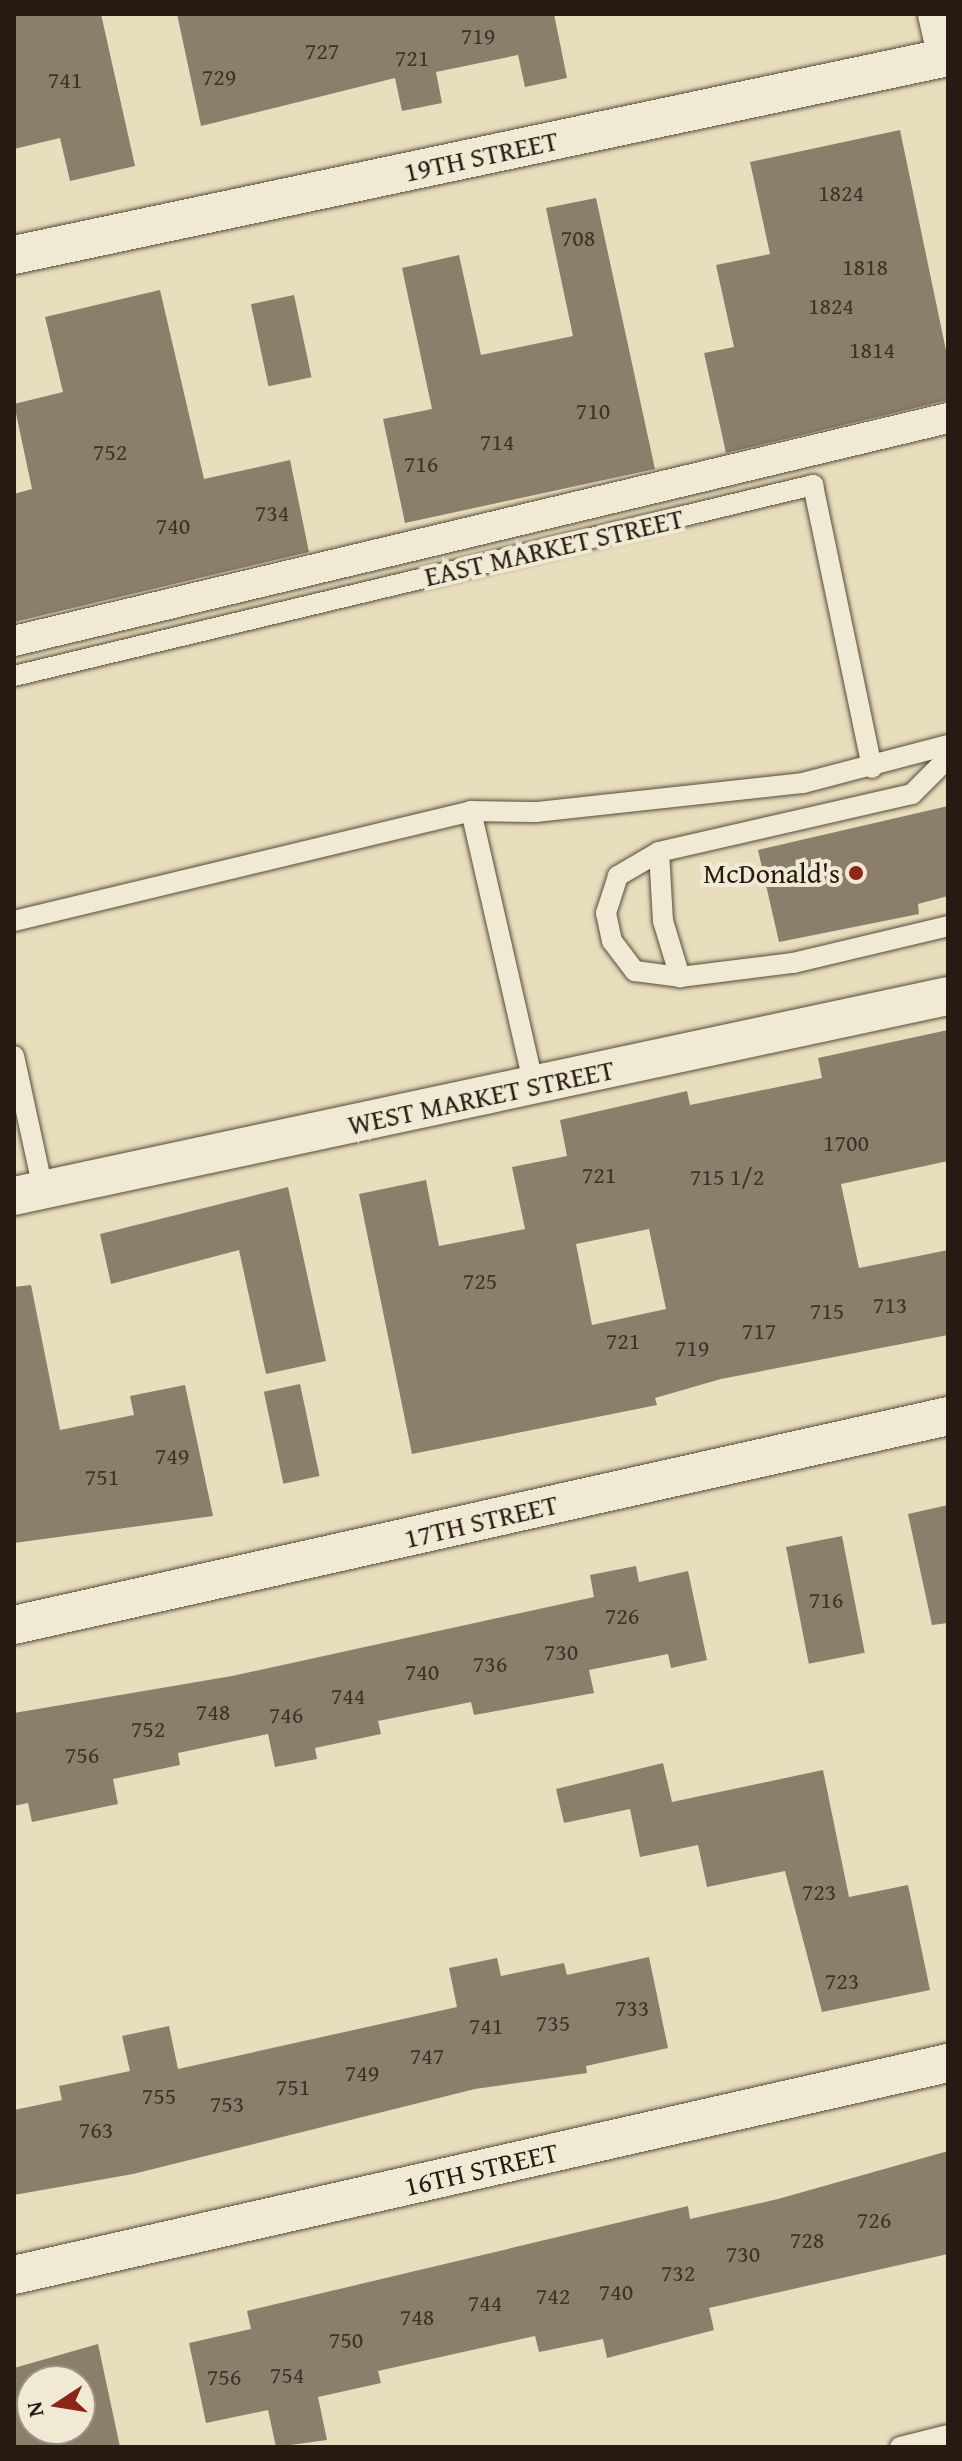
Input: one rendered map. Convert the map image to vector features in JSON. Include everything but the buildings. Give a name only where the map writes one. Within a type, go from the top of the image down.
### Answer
[{"type":"main road","points":[[940,14],[948,50]]},
{"type":"street","name":"19TH STREET","points":[[14,255],[948,57]]},
{"type":"street","name":"EAST MARKET STREET","points":[[14,641],[948,418]]},
{"type":"street","name":"WEST MARKET STREET","points":[[29,1192],[948,996]]},
{"type":"street","name":"17TH STREET","points":[[14,1625],[948,1416]]},
{"type":"street","name":"16TH STREET","points":[[14,2275],[948,2063]]},
{"type":"lane","name":"EAST MARKET STREET","points":[[14,676],[813,485],[872,768]]},
{"type":"lane","points":[[14,921],[471,811],[536,812],[872,768],[948,745]]},
{"type":"lane","points":[[948,758],[912,794],[659,852],[618,876],[606,913],[612,941],[635,971],[680,977],[793,963],[948,926]]},
{"type":"lane","points":[[471,811],[534,1086]]},
{"type":"lane","points":[[659,852],[663,921],[680,977]]},
{"type":"lane","points":[[14,1056],[29,1192]]},
{"type":"lane","points":[[900,2447],[948,2435]]},
{"type":"place","name":"McDonald's","points":[[856,873]]}]
